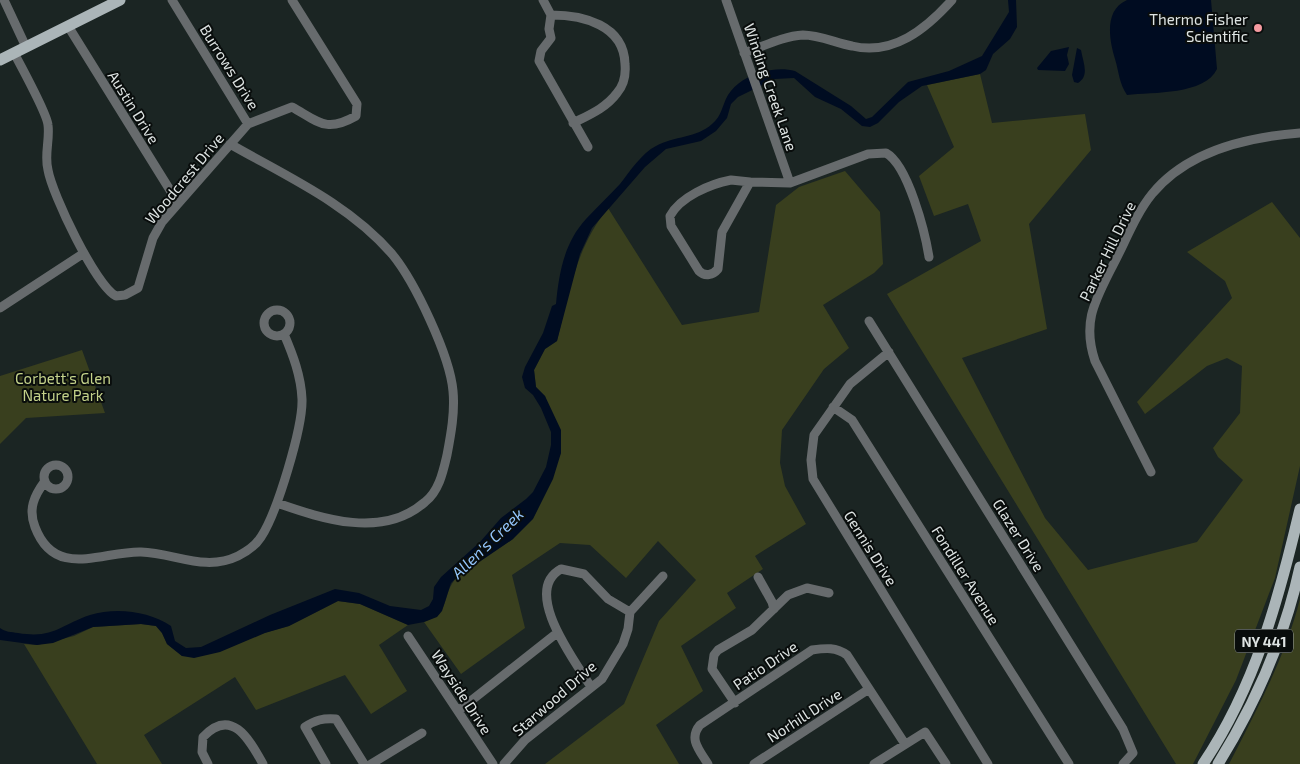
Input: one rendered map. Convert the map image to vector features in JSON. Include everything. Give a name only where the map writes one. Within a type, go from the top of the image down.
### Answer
[{"type":"main road","points":[[0,60],[120,0]]},
{"type":"main road","name":"NY 441","points":[[1203,764],[1236,706],[1266,637],[1284,579],[1300,509]]},
{"type":"main road","name":"NY 441","points":[[1218,764],[1246,713],[1267,668],[1300,567]]},
{"type":"street","points":[[4,0],[26,47]]},
{"type":"street","name":"Burrows Drive","points":[[172,0],[248,124]]},
{"type":"street","points":[[248,124],[292,107],[325,125],[340,125],[356,116],[357,104],[292,0]]},
{"type":"street","points":[[543,0],[551,16],[549,29],[551,38],[541,51],[538,61],[588,147]]},
{"type":"street","name":"Winding Creek Lane","points":[[726,0],[790,183]]},
{"type":"street","points":[[744,53],[793,36],[803,35],[855,47],[877,48],[891,45],[900,42],[925,27],[952,0]]},
{"type":"street","points":[[551,16],[575,16],[598,23],[613,34],[624,53],[625,78],[618,93],[601,109],[573,123]]},
{"type":"street","name":"Austin Drive","points":[[68,26],[178,203]]},
{"type":"street","name":"Woodcrest Drive","points":[[14,53],[49,124],[46,155],[50,178],[84,253],[108,291],[116,296],[130,294],[140,283],[155,234],[178,203],[248,124]]},
{"type":"street","name":"Parker Hill Drive","points":[[1151,472],[1094,361],[1089,343],[1089,325],[1094,304],[1142,210],[1166,179],[1188,163],[1246,141],[1273,135],[1300,133]]},
{"type":"street","points":[[230,144],[335,204],[365,228],[391,254],[409,278],[422,303],[452,380],[454,409],[446,458],[439,483],[425,502],[402,515],[387,520],[350,523],[332,521],[277,503]]},
{"type":"street","points":[[750,182],[722,232],[718,269],[710,274],[701,273],[671,226],[669,219],[671,213],[686,199],[715,184],[731,180],[790,183],[868,154],[886,153],[899,164],[925,230],[929,257]]},
{"type":"street","points":[[0,308],[84,253]]},
{"type":"street","name":"Glazer Drive","points":[[869,321],[1123,729],[1133,753],[1123,764]]},
{"type":"street","points":[[44,481],[34,496],[32,507],[35,527],[52,551],[74,560],[139,552],[166,554],[206,564],[218,563],[240,555],[256,543],[269,523],[277,503],[299,426],[302,400],[296,366],[284,334]]},
{"type":"street","name":"Gennis Drive","points":[[888,352],[850,384],[814,435],[811,460],[813,479],[988,764]]},
{"type":"street","name":"Fondiller Avenue","points":[[833,407],[852,420],[860,432],[1069,764]]},
{"type":"street","points":[[591,686],[558,633],[548,604],[548,580],[553,573],[562,569],[584,574],[608,599],[630,612],[663,576]]},
{"type":"street","points":[[758,577],[774,609]]},
{"type":"street","points":[[735,703],[712,669],[714,655],[718,650],[752,630],[788,595],[801,589],[829,593]]},
{"type":"street","name":"Starwood Drive","points":[[504,764],[525,740],[602,679],[623,644],[628,629],[630,612]]},
{"type":"street","points":[[458,711],[558,633]]},
{"type":"street","name":"Wayside Drive","points":[[408,636],[493,764]]},
{"type":"street","name":"Patio Drive","points":[[708,764],[694,742],[696,730],[700,725],[812,650],[823,648],[840,650],[847,655],[905,744]]},
{"type":"street","name":"Norhill Drive","points":[[754,764],[869,689]]},
{"type":"street","points":[[326,764],[305,727],[320,719],[328,718],[336,719],[343,727],[364,764]]},
{"type":"street","points":[[208,764],[202,752],[204,737],[214,728],[223,725],[239,729],[245,734],[263,764]]},
{"type":"street","points":[[874,764],[925,732],[946,764]]},
{"type":"street","points":[[371,764],[422,733]]},
{"type":"green space","points":[[980,74],[992,123],[1085,114],[1091,150],[1029,224],[1047,329],[962,358],[1045,518],[1088,570],[1197,542],[1243,480],[1218,457],[1213,448],[1240,413],[1242,366],[1227,358],[1207,366],[1145,414],[1137,402],[1232,298],[1225,281],[1187,252],[1272,202],[1300,238],[1300,466],[1275,578],[1236,680],[1193,764],[1176,764],[887,294],[981,241],[968,204],[934,216],[919,176],[954,147],[927,85]]},
{"type":"green space","points":[[845,171],[880,212],[883,264],[874,273],[823,305],[849,348],[824,369],[782,430],[780,463],[785,486],[806,524],[755,556],[763,569],[727,593],[736,608],[681,646],[703,691],[656,725],[679,764],[545,764],[624,704],[659,621],[696,580],[658,541],[626,578],[590,545],[560,543],[512,575],[525,628],[461,674],[424,622],[433,618],[443,608],[449,590],[457,577],[513,539],[561,453],[545,396],[536,387],[534,370],[545,349],[557,341],[575,271],[588,239],[608,208],[682,325],[759,312],[776,205],[799,187]]},
{"type":"green space","name":"Corbett's Glen Nature Park","points":[[82,350],[105,413],[26,418],[0,444],[0,376]]},
{"type":"green space","points":[[1300,599],[1300,764],[1229,764],[1278,663]]},
{"type":"green space","points":[[338,601],[360,604],[408,625],[379,645],[407,691],[371,714],[345,675],[256,710],[235,677],[144,735],[162,764],[97,764],[24,644],[37,645],[74,636],[93,627],[141,624],[156,626],[167,644],[182,656],[289,626]]},
{"type":"water","name":"Allen's Creek","points":[[1008,0],[1016,0],[1017,27],[1010,39],[993,54],[986,70],[980,74],[922,86],[899,102],[878,123],[870,127],[862,126],[841,109],[815,97],[794,78],[775,79],[738,97],[731,104],[727,118],[716,131],[701,141],[666,149],[645,167],[592,228],[580,254],[557,341],[545,349],[534,370],[536,387],[545,396],[561,430],[561,453],[553,479],[533,519],[513,539],[451,583],[442,611],[437,617],[408,625],[360,604],[338,601],[289,626],[265,633],[220,652],[194,658],[182,656],[167,644],[156,626],[141,624],[93,627],[53,643],[37,645],[0,640],[0,628],[11,632],[30,634],[49,633],[90,615],[121,611],[143,614],[162,621],[171,626],[175,641],[186,648],[201,647],[270,615],[335,589],[359,593],[390,606],[421,610],[429,606],[433,599],[434,587],[441,577],[480,542],[501,518],[533,492],[546,467],[551,445],[551,432],[541,408],[533,395],[525,388],[522,377],[525,367],[543,333],[552,306],[556,304],[561,270],[572,238],[586,219],[620,184],[641,158],[651,149],[663,143],[706,129],[718,118],[728,95],[740,82],[758,73],[777,69],[795,71],[851,106],[866,119],[872,117],[908,82],[949,71],[982,56],[1009,12]]},
{"type":"water","points":[[1127,0],[1211,0],[1217,69],[1211,77],[1202,84],[1177,91],[1127,95],[1122,86],[1113,51],[1110,26],[1115,11]]},
{"type":"water","points":[[1069,47],[1067,55],[1069,64],[1065,71],[1038,70],[1037,68],[1051,51]]},
{"type":"water","points":[[1077,48],[1081,50],[1085,68],[1084,77],[1078,83],[1074,82],[1072,75]]},
{"type":"place","name":"Thermo Fisher Scientific","points":[[1258,28]]}]
